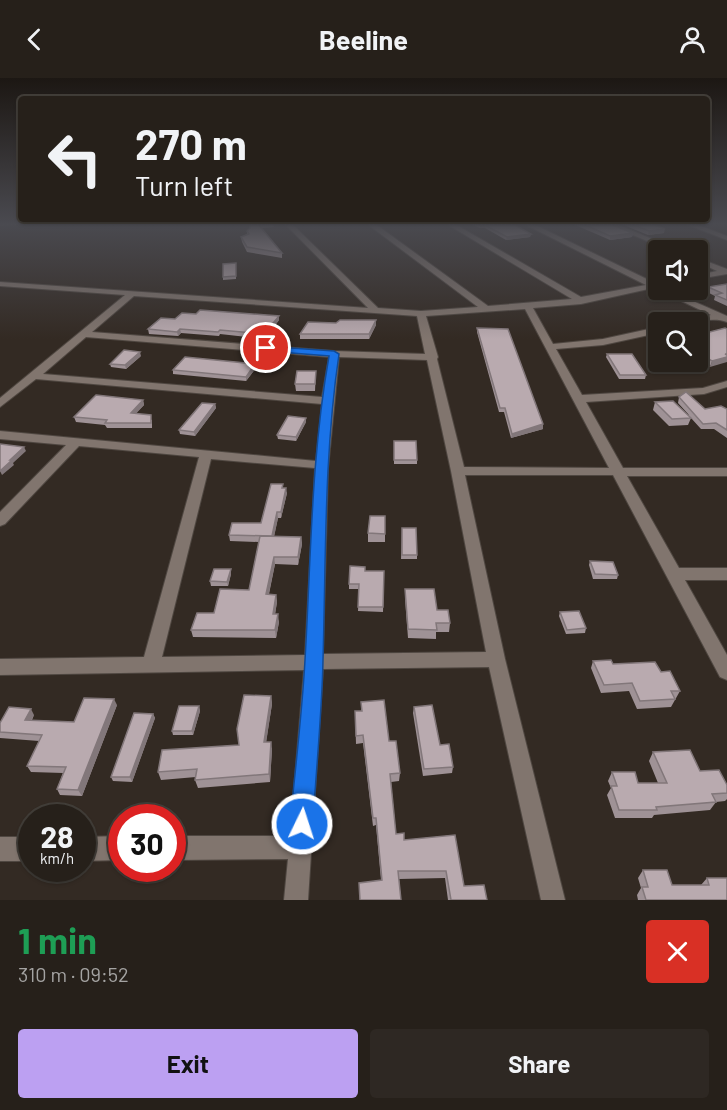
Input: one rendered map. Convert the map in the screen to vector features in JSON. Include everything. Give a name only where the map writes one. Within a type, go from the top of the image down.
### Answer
[{"type":"street","points":[[325,261],[377,312]]},
{"type":"street","points":[[420,261],[486,309]]},
{"type":"street","points":[[513,261],[581,301]]},
{"type":"street","points":[[604,261],[648,282]]},
{"type":"street","points":[[708,264],[726,271]]},
{"type":"street","points":[[708,275],[726,271]]},
{"type":"street","points":[[0,284],[421,314],[581,301],[648,289]]},
{"type":"street","points":[[0,292],[13,285]]},
{"type":"street","points":[[0,405],[132,295]]},
{"type":"street","points":[[687,300],[724,317]]},
{"type":"street","points":[[528,306],[727,672]]},
{"type":"street","points":[[421,314],[433,357],[458,471],[496,659],[553,900]]},
{"type":"street","points":[[708,319],[724,317]]},
{"type":"street","points":[[550,347],[603,342],[648,332]]},
{"type":"street","points":[[85,334],[334,354],[433,357]]},
{"type":"street","points":[[296,900],[314,664],[321,465],[326,401],[334,354]]},
{"type":"street","points":[[35,376],[326,401]]},
{"type":"street","points":[[579,399],[704,391],[727,384]]},
{"type":"street","points":[[0,435],[321,465]]},
{"type":"street","points":[[0,521],[76,442]]},
{"type":"street","points":[[151,664],[206,455]]},
{"type":"street","points":[[458,471],[727,472]]},
{"type":"street","points":[[674,574],[727,573]]},
{"type":"street","points":[[0,667],[314,664],[496,659]]},
{"type":"street","points":[[186,848],[300,847]]},
{"type":"street","points":[[0,849],[18,849]]},
{"type":"building","points":[[236,263],[236,276],[223,277],[223,264]]},
{"type":"building","points":[[727,284],[727,300],[715,295],[722,293],[708,287]]},
{"type":"building","points":[[200,310],[279,316],[264,334],[220,330],[218,332],[180,329],[177,332],[148,329],[161,318],[175,319],[182,313],[196,314]]},
{"type":"building","points":[[340,320],[376,320],[369,334],[300,334],[308,322],[336,323]]},
{"type":"building","points":[[477,328],[508,329],[543,424],[512,434],[505,408],[500,408]]},
{"type":"building","points":[[727,329],[727,354],[725,354],[727,357],[712,361],[708,359],[708,332]]},
{"type":"building","points":[[124,350],[140,352],[125,365],[110,364]]},
{"type":"building","points":[[607,354],[632,354],[646,375],[620,375]]},
{"type":"building","points":[[185,357],[255,364],[246,377],[173,370]]},
{"type":"building","points":[[297,371],[316,371],[315,384],[295,384]]},
{"type":"building","points":[[686,392],[705,409],[721,406],[727,409],[727,430],[716,423],[703,424],[679,397]]},
{"type":"building","points":[[96,395],[143,400],[131,413],[151,415],[151,423],[105,423],[107,420],[74,417]]},
{"type":"building","points":[[673,401],[691,418],[672,419],[655,402]]},
{"type":"building","points":[[202,403],[215,404],[194,432],[179,430]]},
{"type":"building","points":[[288,416],[306,418],[296,437],[277,435]]},
{"type":"building","points":[[394,441],[416,441],[417,460],[394,460]]},
{"type":"building","points":[[0,444],[24,447],[0,471]]},
{"type":"building","points":[[271,484],[283,484],[282,488],[286,488],[281,512],[277,512],[272,536],[229,535],[232,523],[261,523]]},
{"type":"building","points":[[370,516],[385,516],[385,534],[368,533]]},
{"type":"building","points":[[402,528],[416,528],[417,555],[402,555]]},
{"type":"building","points":[[260,536],[301,537],[298,557],[274,557],[266,594],[276,595],[273,614],[278,614],[275,630],[191,630],[197,613],[214,613],[220,589],[249,590]]},
{"type":"building","points":[[590,561],[613,562],[618,575],[595,574]]},
{"type":"building","points":[[350,566],[365,567],[365,571],[384,571],[383,607],[358,607],[359,584],[349,584]]},
{"type":"building","points":[[214,569],[231,569],[227,582],[210,581]]},
{"type":"building","points":[[405,589],[434,589],[437,610],[448,610],[450,623],[436,623],[437,630],[408,629]]},
{"type":"building","points":[[579,611],[586,628],[567,630],[560,612]]},
{"type":"building","points":[[611,660],[613,664],[655,662],[661,672],[670,671],[680,691],[671,691],[675,699],[640,701],[632,683],[604,685],[593,661]]},
{"type":"building","points":[[244,695],[271,696],[264,742],[271,742],[269,774],[195,780],[197,769],[158,772],[162,750],[239,745],[237,729]]},
{"type":"building","points":[[84,698],[114,699],[78,790],[57,789],[66,767],[27,766],[42,735],[0,732],[0,723],[9,707],[31,709],[25,720],[74,722]]},
{"type":"building","points":[[384,700],[389,741],[396,741],[400,773],[390,774],[396,834],[404,833],[404,840],[455,835],[464,886],[484,885],[487,900],[451,900],[446,871],[398,871],[401,900],[360,900],[359,883],[382,880],[376,818],[373,818],[363,735],[356,736],[355,711],[362,711],[361,702]]},
{"type":"building","points":[[432,705],[440,745],[449,744],[453,767],[424,769],[414,707]]},
{"type":"building","points":[[179,706],[199,706],[192,731],[172,731]]},
{"type":"building","points":[[134,713],[153,714],[130,777],[111,777]]},
{"type":"building","points":[[690,750],[700,771],[719,770],[727,785],[727,793],[712,794],[716,802],[656,807],[657,810],[619,810],[611,786],[617,786],[612,772],[635,772],[638,783],[667,783],[653,752]]},
{"type":"building","points":[[643,870],[667,870],[672,885],[709,885],[707,878],[727,878],[727,900],[646,900],[642,887],[648,887]]},
{"type":"route","points":[[266,348],[334,354],[326,401],[321,465],[314,664],[302,824]]}]
